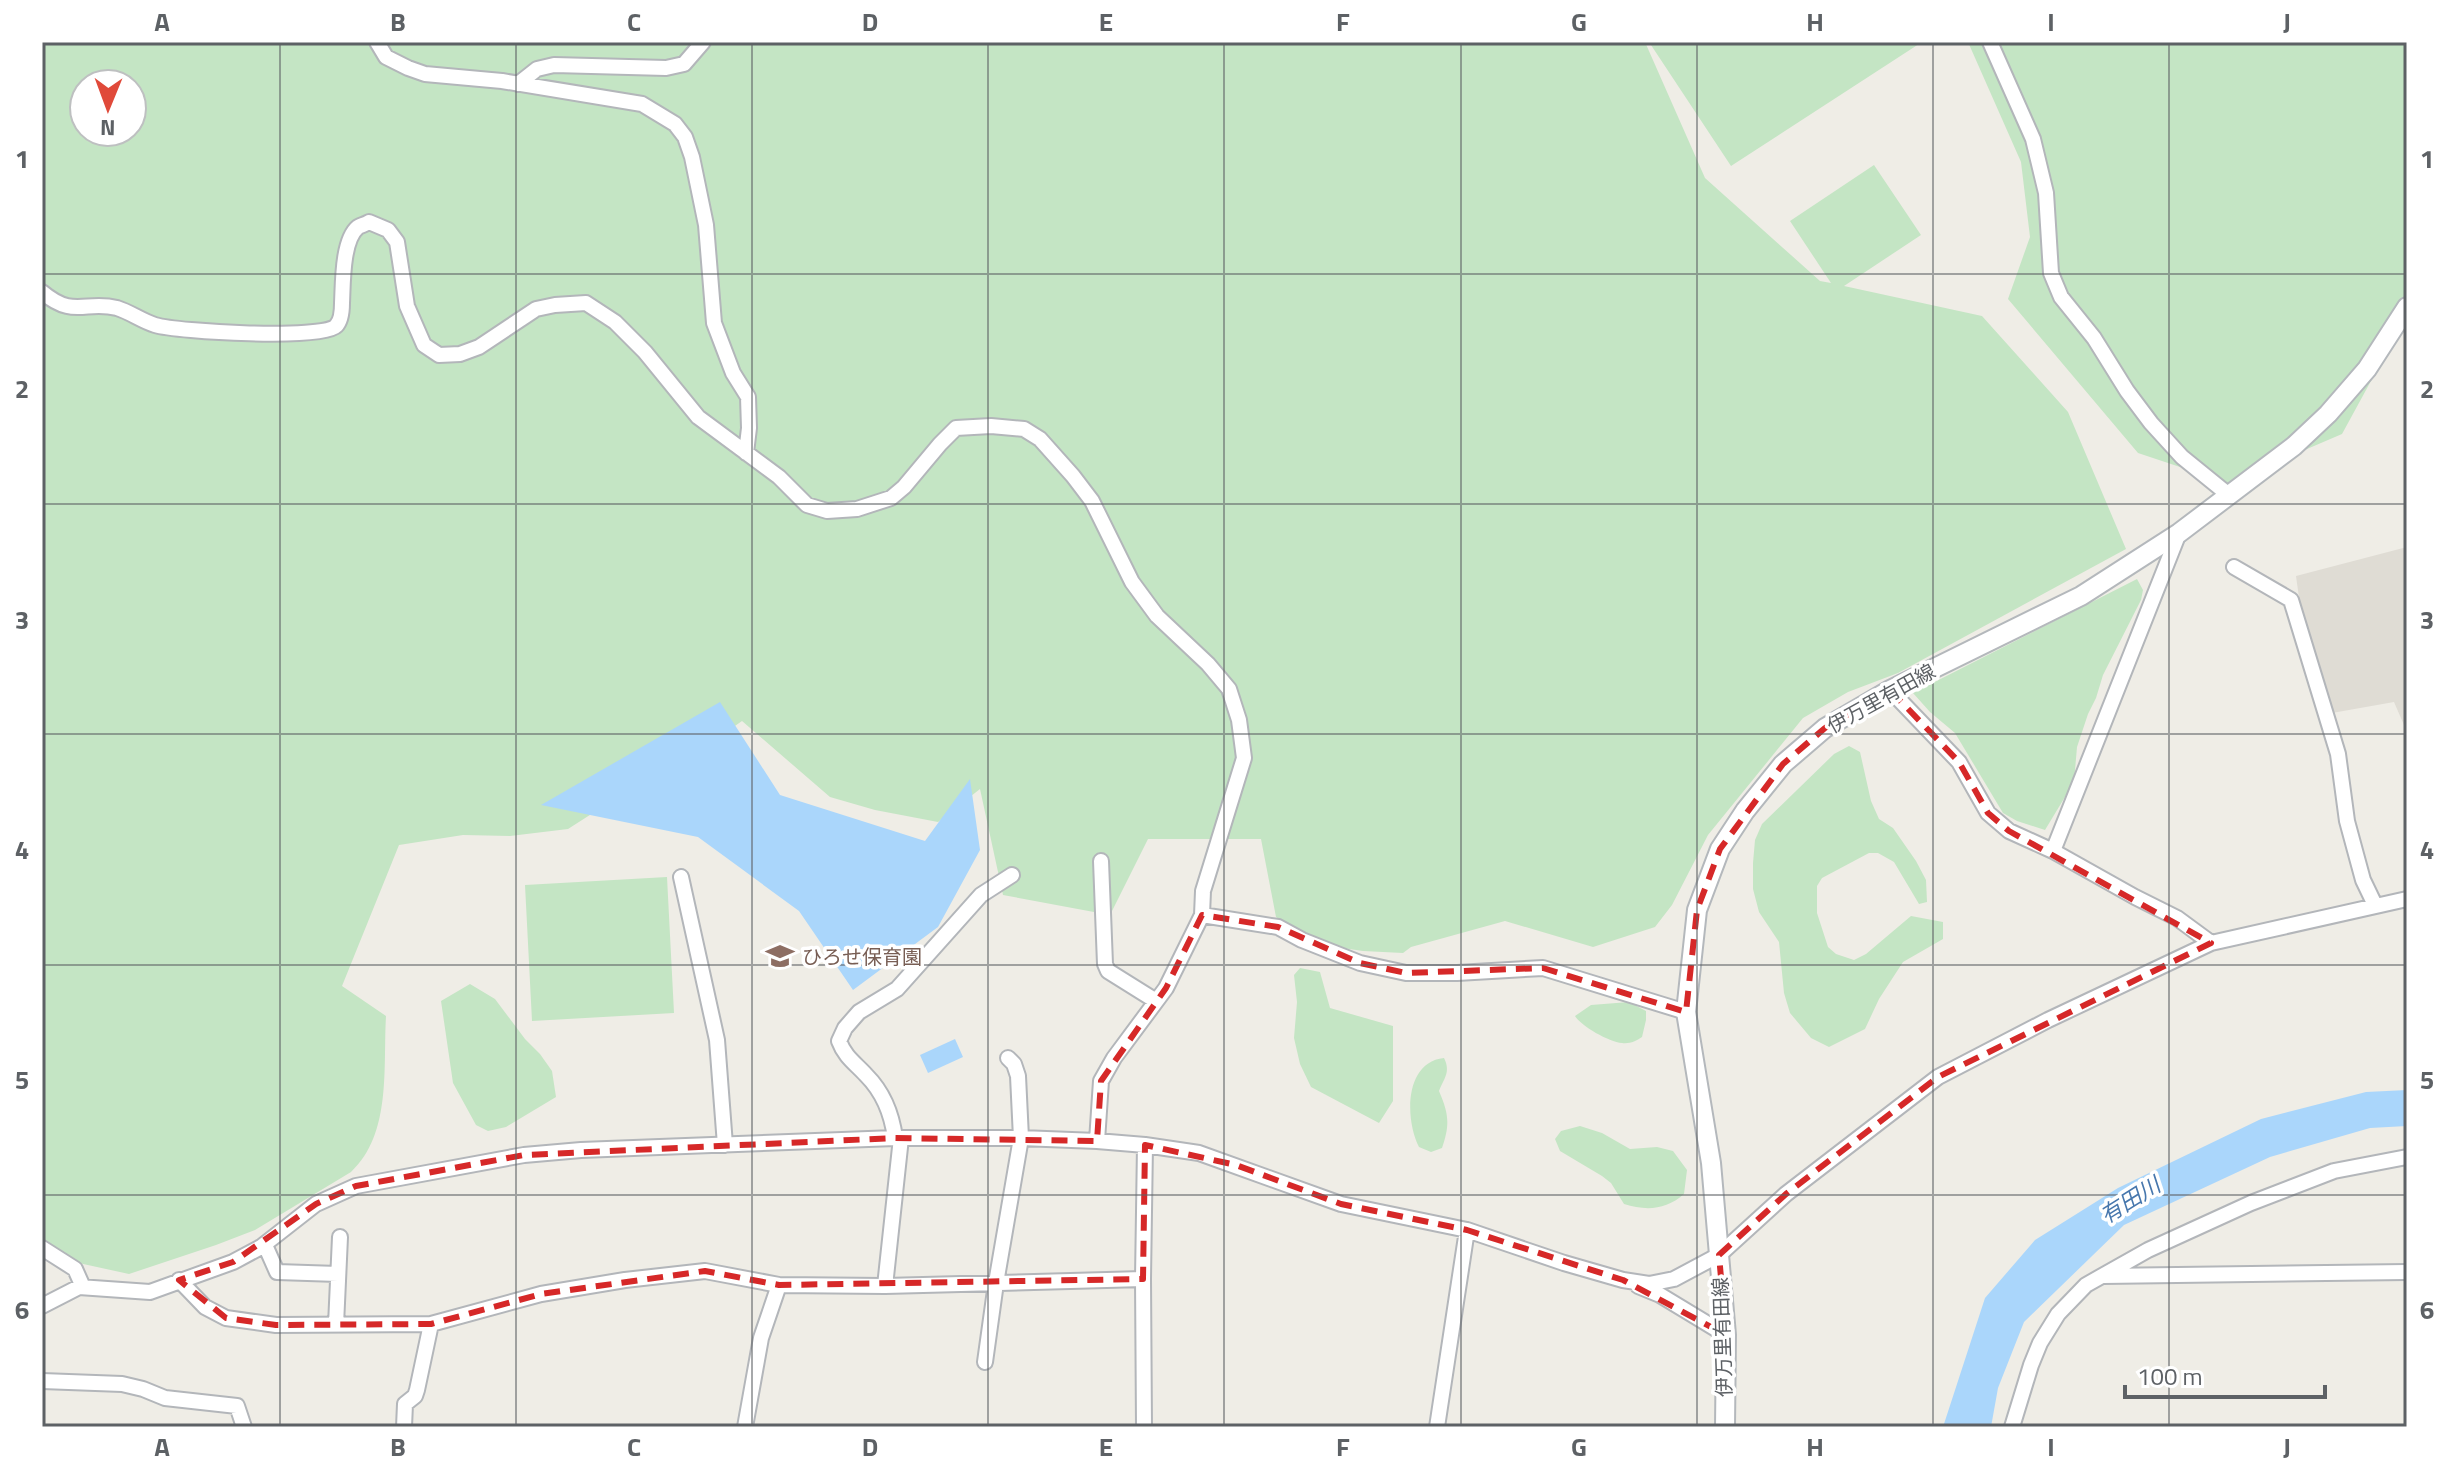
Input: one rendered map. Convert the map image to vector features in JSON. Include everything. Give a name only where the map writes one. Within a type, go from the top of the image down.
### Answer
[{"type":"main road","name":"伊万里有田線","points":[[1725,1427],[1726,1335],[1711,1163],[1686,1012],[1697,910],[1720,849],[1745,811],[1783,764],[1825,728],[1890,690],[2081,596],[2179,533],[2294,446],[2328,414],[2367,369],[2407,307]]},
{"type":"street","points":[[377,42],[386,57],[425,74],[518,84],[642,104],[675,124],[685,137],[692,157],[706,225],[714,323],[733,373],[748,397],[746,453]]},
{"type":"street","points":[[518,84],[537,69],[554,65],[666,68],[684,64],[703,42]]},
{"type":"street","points":[[1990,42],[2033,139],[2046,193],[2051,273],[2061,297],[2094,338],[2151,423],[2182,457],[2230,496]]},
{"type":"street","points":[[42,292],[67,308],[118,308],[154,325],[180,329],[319,333],[331,330],[338,324],[349,245],[356,229],[369,222],[388,230],[397,242],[407,306],[414,326],[424,345],[439,355],[460,354],[479,347],[536,309],[586,303],[615,322],[645,352],[698,417],[779,477],[807,505],[827,511],[857,509],[891,498],[956,428],[991,426],[1024,429],[1040,439],[1092,501],[1132,582],[1157,616],[1208,664],[1229,689],[1239,720],[1244,758],[1203,891],[1202,915],[1166,988],[1114,1058],[1101,1081],[1097,1141]]},
{"type":"street","points":[[2053,851],[2179,533]]},
{"type":"street","points":[[2234,567],[2291,600],[2338,754],[2347,821],[2363,880],[2375,905]]},
{"type":"street","points":[[1890,690],[1959,762],[1988,813],[2009,831],[2053,851],[2177,918],[2211,943]]},
{"type":"street","points":[[1101,861],[1105,964],[1108,971],[1156,1001]]},
{"type":"street","points":[[885,1286],[898,1138],[892,1115],[869,1077],[844,1054],[839,1041],[845,1028],[859,1012],[897,989],[981,895],[1012,875]]},
{"type":"street","points":[[681,877],[717,1040],[725,1145]]},
{"type":"street","points":[[1623,1280],[1649,1284],[1674,1279],[1719,1255],[1786,1194],[1938,1077],[2048,1020],[2211,943],[2407,899]]},
{"type":"street","points":[[1202,915],[1278,927],[1360,963],[1406,973],[1543,968],[1686,1012]]},
{"type":"street","points":[[985,1362],[1021,1138],[1018,1076],[1008,1058]]},
{"type":"street","points":[[42,1306],[83,1287],[150,1292],[233,1262],[265,1245],[316,1204],[356,1186],[524,1155],[581,1150],[898,1138],[1021,1138],[1145,1145],[1199,1153],[1341,1204],[1467,1230],[1623,1280],[1660,1295],[1726,1335]]},
{"type":"street","points":[[1144,1427],[1145,1145]]},
{"type":"street","points":[[2012,1427],[2040,1343],[2058,1314],[2086,1285],[2148,1250],[2251,1203],[2334,1171],[2407,1157]]},
{"type":"street","points":[[1437,1427],[1467,1230]]},
{"type":"street","points":[[336,1325],[340,1237]]},
{"type":"street","points":[[265,1245],[277,1272],[338,1274]]},
{"type":"street","points":[[42,1248],[75,1269],[83,1287]]},
{"type":"street","points":[[179,1280],[205,1307],[226,1318],[276,1325],[336,1325],[431,1324],[541,1294],[705,1271],[779,1285],[885,1286],[1143,1279]]},
{"type":"street","points":[[2102,1276],[2407,1272]]},
{"type":"street","points":[[745,1427],[761,1338],[779,1285]]},
{"type":"street","points":[[404,1427],[405,1404],[417,1390],[431,1324]]},
{"type":"street","points":[[42,1381],[122,1384],[165,1398],[237,1406],[244,1427]]},
{"type":"highlighted area","points":[[1890,690],[1959,762],[1988,813],[2009,831],[2211,943],[1938,1077],[1786,1194],[1719,1255],[1726,1335],[1623,1280],[1467,1230],[1341,1204],[1236,1165],[1145,1145],[1143,1279],[779,1285],[705,1271],[541,1294],[431,1324],[276,1325],[226,1318],[179,1280],[233,1262],[316,1204],[356,1186],[524,1155],[895,1138],[1097,1141],[1101,1081],[1166,988],[1202,915],[1278,927],[1360,963],[1406,973],[1543,968],[1686,1012],[1697,910],[1720,849],[1783,764],[1825,728]]},
{"type":"shaded area","points":[[2407,547],[2407,732],[2394,702],[2332,713],[2301,612],[2296,576]]},
{"type":"green space","points":[[42,42],[1645,42],[1705,178],[1820,281],[1831,283],[1790,221],[1874,165],[1921,235],[1844,286],[1982,316],[2068,412],[2126,549],[1898,673],[1848,692],[1803,718],[1708,835],[1672,905],[1655,927],[1593,947],[1505,921],[1411,947],[1403,953],[1315,944],[1276,917],[1261,839],[1148,839],[1110,915],[1003,895],[980,789],[938,822],[875,810],[830,797],[742,721],[678,766],[632,788],[568,829],[510,836],[463,835],[399,845],[342,986],[386,1016],[383,1099],[373,1139],[364,1156],[351,1172],[255,1230],[129,1274],[42,1255]]},
{"type":"green space","points":[[1649,42],[1922,42],[1731,166]]},
{"type":"green space","points":[[1968,42],[2407,42],[2407,315],[2342,434],[2228,483],[2138,453],[2008,299],[2030,237],[2021,162]]},
{"type":"green space","points":[[2137,579],[2143,590],[2141,600],[2103,675],[2088,714],[2077,747],[2074,782],[2045,830],[2017,821],[2003,813],[1955,733],[1913,693]]},
{"type":"green space","points":[[1849,746],[1860,752],[1871,801],[1879,819],[1893,828],[1926,880],[1927,902],[1919,904],[1894,862],[1878,853],[1869,853],[1822,878],[1817,886],[1817,913],[1828,947],[1836,954],[1854,960],[1866,954],[1911,916],[1943,922],[1943,939],[1903,962],[1879,999],[1865,1029],[1829,1047],[1811,1038],[1790,1013],[1784,993],[1779,942],[1759,912],[1753,889],[1753,863],[1755,840],[1762,824],[1834,754]]},
{"type":"green space","points":[[667,877],[674,1013],[532,1021],[525,885]]},
{"type":"green space","points":[[1300,968],[1320,972],[1330,1008],[1393,1026],[1393,1101],[1379,1123],[1311,1087],[1300,1064],[1294,1038],[1297,1002],[1294,975]]},
{"type":"green space","points":[[470,984],[495,999],[540,1054],[552,1071],[556,1097],[506,1127],[488,1131],[476,1125],[453,1083],[441,1001]]},
{"type":"green space","points":[[1629,1002],[1646,1011],[1642,1037],[1630,1043],[1603,1037],[1575,1016],[1591,1005]]},
{"type":"green space","points":[[1444,1058],[1447,1071],[1439,1091],[1446,1113],[1446,1133],[1442,1148],[1431,1152],[1419,1147],[1414,1136],[1411,1094],[1421,1070],[1431,1062]]},
{"type":"green space","points":[[1580,1126],[1602,1133],[1630,1149],[1657,1147],[1673,1151],[1687,1170],[1684,1194],[1656,1208],[1624,1204],[1611,1183],[1560,1151],[1555,1139],[1561,1131]]},
{"type":"water","points":[[720,702],[780,795],[925,841],[970,779],[980,850],[938,927],[853,990],[799,911],[698,837],[541,805]]},
{"type":"water","points":[[955,1039],[963,1057],[928,1073],[920,1055]]},
{"type":"water","name":"有田川","points":[[2407,1090],[2407,1126],[2370,1128],[2270,1157],[2124,1225],[2024,1322],[1998,1388],[1991,1427],[1943,1427],[1985,1298],[2035,1240],[2118,1188],[2261,1119],[2366,1092]]},
{"type":"place","name":"ひろせ保育園","points":[[780,956]]}]
